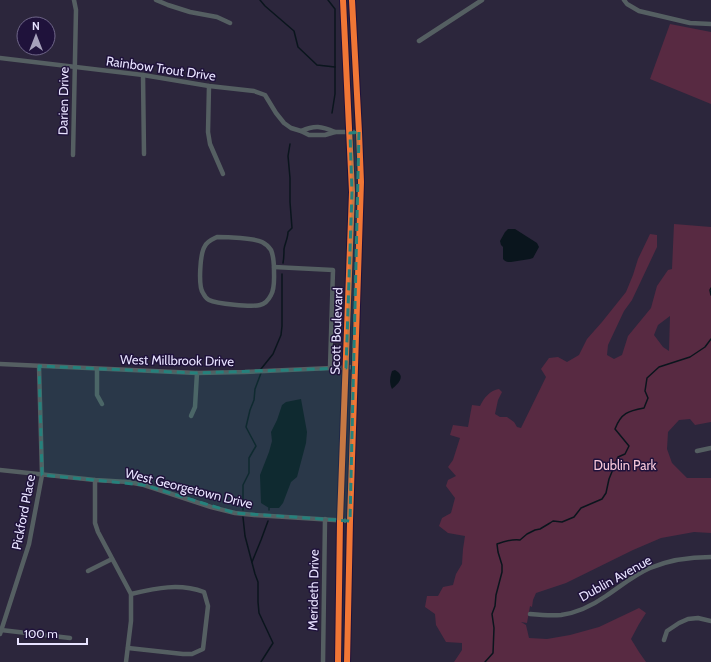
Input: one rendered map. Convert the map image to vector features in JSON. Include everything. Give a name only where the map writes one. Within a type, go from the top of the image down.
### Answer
[{"type":"main road","name":"Scott Boulevard","points":[[338,662],[340,520],[352,192],[343,0]]},
{"type":"main road","name":"Scott Boulevard","points":[[347,662],[354,367],[361,182],[352,0]]},
{"type":"street","name":"Darien Drive","points":[[73,155],[76,10],[74,0]]},
{"type":"street","points":[[156,0],[182,10],[230,22]]},
{"type":"street","points":[[419,41],[482,0]]},
{"type":"street","points":[[624,0],[627,4],[639,11],[690,23],[711,24]]},
{"type":"street","name":"Rainbow Trout Drive","points":[[0,58],[74,66],[143,75],[209,86],[254,91],[265,95],[276,113],[284,123],[291,128],[316,136],[325,136],[335,132]]},
{"type":"street","points":[[143,75],[144,154]]},
{"type":"street","points":[[209,86],[208,132],[210,144],[223,174]]},
{"type":"street","name":"Rainbow Trout Drive","points":[[301,131],[310,127],[324,128],[335,132],[359,132]]},
{"type":"street","points":[[217,237],[261,242],[268,246],[271,251],[274,267],[274,285],[272,293],[269,299],[261,305],[248,306],[221,303],[210,300],[203,294],[201,286],[202,254],[205,245],[210,240],[217,237]]},
{"type":"street","points":[[274,267],[333,270],[330,368]]},
{"type":"street","name":"West Millbrook Drive","points":[[0,364],[197,373],[354,367]]},
{"type":"street","name":"Pickford Place","points":[[1,632],[29,544],[42,475],[40,366]]},
{"type":"street","points":[[97,368],[98,395],[102,404]]},
{"type":"street","points":[[191,416],[195,407],[197,373]]},
{"type":"street","points":[[697,451],[711,448]]},
{"type":"street","name":"West Georgetown Drive","points":[[0,470],[128,482],[144,485],[211,507],[235,513],[350,521]]},
{"type":"street","points":[[95,480],[95,522],[98,532],[131,594],[131,621],[126,662]]},
{"type":"street","name":"Merideth Drive","points":[[323,662],[325,519]]},
{"type":"street","name":"Dublin Avenue","points":[[530,614],[561,615],[579,610],[604,597],[635,576],[651,568],[667,562],[711,557]]},
{"type":"street","points":[[88,571],[112,559]]},
{"type":"street","points":[[128,648],[183,654],[192,654],[203,649],[208,606],[204,592],[193,588],[181,587],[155,589],[131,594]]},
{"type":"street","points":[[664,640],[667,631],[679,622],[698,618],[711,621]]},
{"type":"street","points":[[1,632],[70,638]]},
{"type":"highlighted area","points":[[359,132],[350,521],[235,513],[144,485],[42,475],[39,366],[197,373],[346,368],[352,192],[350,133]]},
{"type":"green space","points":[[670,24],[711,32],[711,104],[650,79]]},
{"type":"green space","name":"Dublin Park","points":[[674,224],[711,227],[711,422],[695,425],[690,419],[679,420],[668,432],[667,449],[672,463],[687,478],[711,478],[711,533],[694,532],[661,538],[566,583],[536,593],[532,607],[530,606],[527,623],[521,622],[526,625],[529,638],[547,639],[570,635],[599,627],[639,608],[646,613],[631,639],[646,662],[454,662],[462,650],[462,643],[446,642],[436,625],[435,614],[425,607],[427,596],[438,596],[443,587],[453,585],[456,574],[462,564],[465,536],[448,533],[439,526],[442,518],[451,513],[455,498],[446,486],[448,480],[456,476],[448,467],[453,460],[460,438],[450,435],[453,425],[468,427],[472,405],[480,406],[488,395],[499,389],[502,392],[498,400],[495,414],[500,417],[507,417],[514,422],[517,427],[521,428],[546,377],[541,369],[549,358],[558,357],[567,362],[579,355],[587,339],[626,292],[638,259],[650,234],[657,235],[657,247],[632,300],[624,311],[608,345],[607,355],[614,359],[622,355],[628,336],[651,308],[657,286],[668,270],[672,269]],"holes":[[[670,316],[669,351],[663,347],[654,335],[658,325]]]},
{"type":"shaded area","points":[[508,229],[515,229],[537,243],[539,247],[533,258],[511,262],[507,262],[503,259],[503,247],[500,241]]},
{"type":"shaded area","points":[[395,370],[401,377],[399,382],[392,389],[390,378],[392,371]]},
{"type":"shaded area","points":[[301,399],[307,432],[306,443],[297,477],[291,482],[283,503],[279,508],[269,508],[261,503],[260,475],[272,441],[271,432],[282,405],[286,402]]},
{"type":"waterway","points":[[260,0],[294,31],[298,47],[317,65],[335,67]]},
{"type":"waterway","points":[[328,0],[335,9],[335,94],[332,113]]},
{"type":"waterway","points":[[283,263],[284,249],[288,232],[292,228],[288,156],[290,144]]},
{"type":"waterway","points":[[243,510],[243,485],[249,473],[249,458],[256,446],[246,427],[261,369],[273,354],[281,335],[282,274]]},
{"type":"waterway","points":[[711,288],[711,295]]},
{"type":"waterway","points":[[485,662],[493,653],[494,628],[492,614],[502,572],[502,565],[497,544],[508,540],[520,540],[527,534],[540,529],[553,521],[562,522],[574,517],[581,508],[602,499],[606,493],[609,479],[618,457],[625,454],[629,446],[615,429],[623,416],[634,410],[644,408],[648,398],[645,391],[647,378],[659,367],[690,357],[705,347],[711,339]]},
{"type":"waterway","points":[[243,517],[245,536],[258,582],[259,613],[273,643],[261,662]]},
{"type":"waterway","points":[[252,562],[268,521]]},
{"type":"cycle path","points":[[338,662],[340,520],[352,192],[343,0]]},
{"type":"cycle path","points":[[347,662],[361,182],[352,0]]}]
